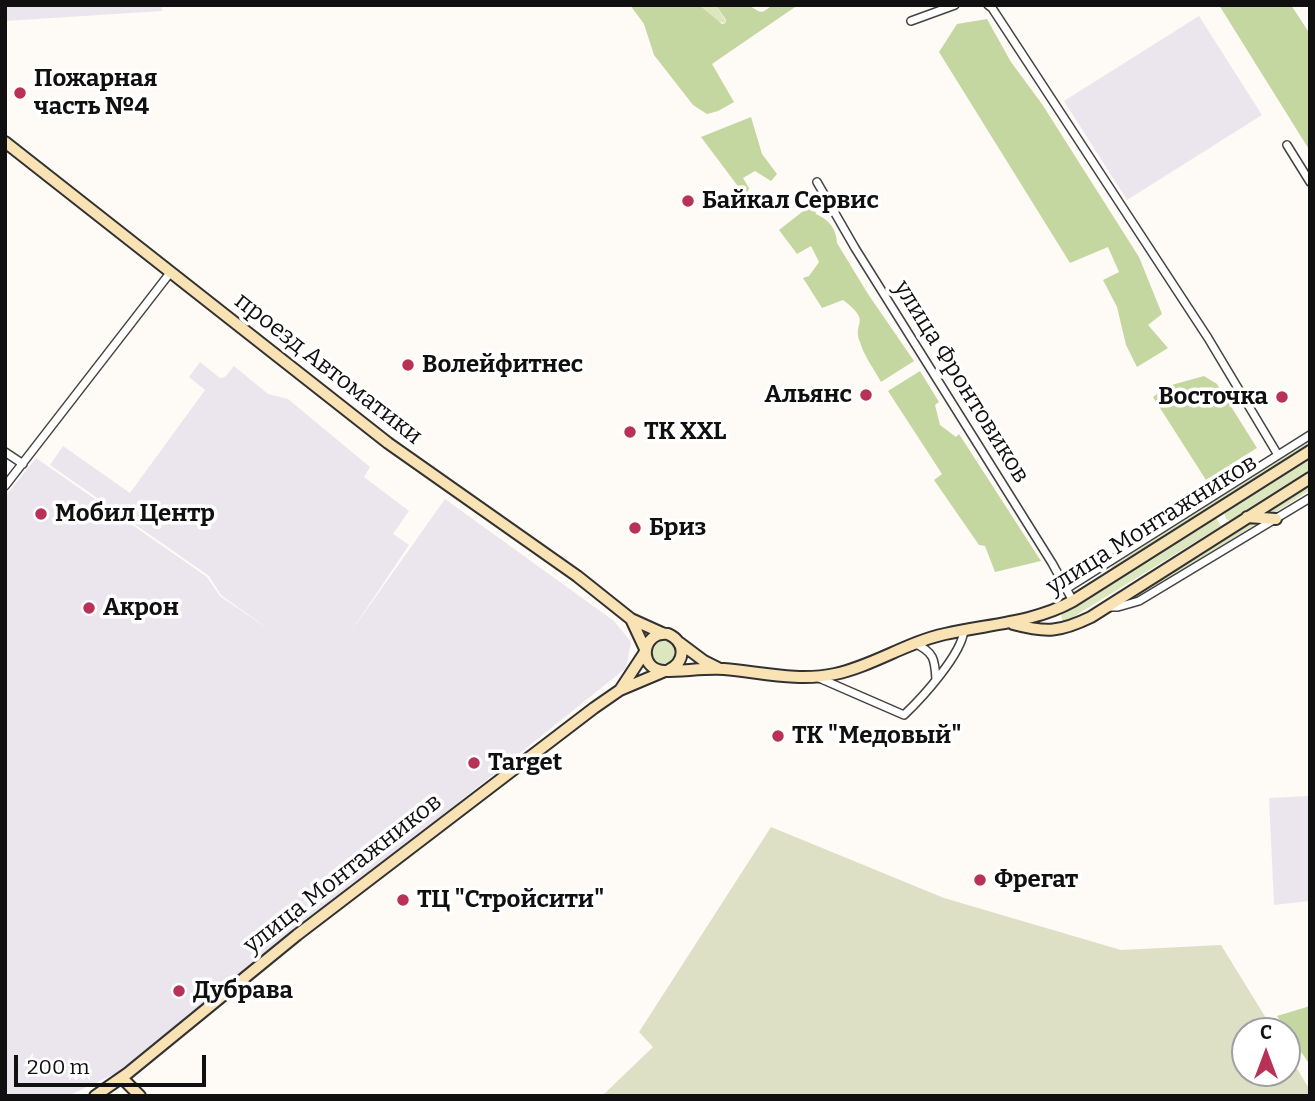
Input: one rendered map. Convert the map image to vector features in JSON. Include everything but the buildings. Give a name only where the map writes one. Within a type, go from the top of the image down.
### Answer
[{"type":"main road","name":"проезд Автоматики","points":[[5,142],[350,415],[577,576],[631,619],[662,633]]},
{"type":"main road","name":"улица Монтажников","points":[[95,1096],[122,1078],[338,903],[620,690],[667,670],[720,669],[817,677],[854,669],[914,643],[964,630],[1011,623],[1059,609],[1310,452]]},
{"type":"main road","name":"улица Монтажников","points":[[1011,623],[1046,631],[1067,628],[1310,478]]},
{"type":"main road","points":[[1219,509],[1222,520],[1231,527]]},
{"type":"main road","points":[[1247,517],[1276,519]]},
{"type":"main road","points":[[1059,609],[1061,624],[1067,628]]},
{"type":"main road","name":"проезд Автоматики","points":[[631,619],[645,650]]},
{"type":"main road","points":[[662,633],[673,636],[680,643],[681,659],[676,666],[667,670],[653,668],[649,663],[645,650],[651,638],[662,633]]},
{"type":"main road","name":"улица Монтажников","points":[[680,643],[720,669]]},
{"type":"main road","name":"улица Монтажников","points":[[620,690],[645,650]]},
{"type":"main road","points":[[122,1078],[140,1096]]},
{"type":"street","points":[[911,22],[956,5]]},
{"type":"street","points":[[988,5],[1208,338],[1278,455]]},
{"type":"street","points":[[1287,145],[1310,183]]},
{"type":"street","name":"улица Фронтовиков","points":[[817,183],[1073,601]]},
{"type":"street","points":[[5,486],[170,273]]},
{"type":"street","points":[[1066,589],[1310,435]]},
{"type":"street","points":[[5,452],[23,464]]},
{"type":"street","points":[[1105,607],[1118,607],[1139,601],[1310,498]]},
{"type":"street","points":[[1101,583],[1103,567]]},
{"type":"street","points":[[817,677],[904,715],[917,704],[936,680],[961,643],[964,630]]},
{"type":"street","points":[[914,643],[926,649],[934,659],[936,680]]},
{"type":"shaded area","points":[[5,5],[161,5],[162,11],[5,21]]},
{"type":"shaded area","points":[[1199,16],[1262,115],[1127,200],[1064,101]]},
{"type":"shaded area","points":[[200,362],[220,378],[225,377],[234,366],[268,394],[288,399],[370,467],[364,477],[409,511],[393,534],[409,545],[350,633],[445,499],[614,621],[631,642],[626,668],[129,1067],[68,1096],[5,1096],[5,497],[36,458],[207,577],[220,596],[271,631],[221,595],[209,576],[50,465],[63,446],[130,493],[205,390],[189,377]]},
{"type":"shaded area","points":[[1310,796],[1310,901],[1274,905],[1269,798]]},
{"type":"green space","points":[[743,4],[761,12],[772,5],[798,5],[712,64],[734,102],[707,114],[693,105],[654,55],[644,24],[630,5],[699,5],[722,24],[726,23],[726,20],[716,5]]},
{"type":"green space","points":[[699,5],[716,5],[727,23],[715,20]]},
{"type":"green space","points":[[1219,5],[1291,5],[1310,34],[1310,151]]},
{"type":"green space","points":[[987,19],[1011,62],[1042,104],[1139,257],[1162,314],[1148,325],[1168,348],[1137,367],[1126,345],[1117,307],[1103,280],[1119,272],[1108,247],[1070,263],[939,52],[957,24]]},
{"type":"green space","points":[[751,117],[762,154],[777,174],[771,181],[755,171],[743,178],[749,188],[746,197],[701,137]]},
{"type":"green space","points":[[806,201],[814,206],[816,214],[831,225],[837,243],[868,294],[914,361],[881,382],[862,347],[858,335],[860,322],[857,313],[843,300],[822,308],[803,278],[809,276],[819,262],[811,246],[797,254],[779,230],[802,212]]},
{"type":"green space","points":[[920,371],[939,402],[935,405],[940,425],[956,437],[959,434],[1041,561],[995,572],[985,546],[979,545],[934,480],[942,474],[888,391]]},
{"type":"green space","points":[[1204,376],[1217,384],[1257,448],[1206,480],[1153,397],[1168,386]]},
{"type":"green space","points":[[1310,441],[1310,447],[1111,572],[1112,566]]},
{"type":"green space","points":[[1310,459],[1310,471],[1230,521],[1226,519],[1224,512]]},
{"type":"green space","points":[[1310,483],[1310,490],[1270,516],[1259,515]]},
{"type":"green space","points":[[1216,518],[1221,526],[1065,622],[1062,620],[1061,614]]},
{"type":"green space","points":[[1252,519],[1263,520],[1160,583],[1121,602]]},
{"type":"green space","points":[[663,639],[673,642],[676,652],[673,662],[663,665],[653,662],[650,652],[653,642]]},
{"type":"green space","points":[[771,827],[944,898],[1121,950],[1221,945],[1265,1017],[1231,1017],[1231,1087],[1301,1087],[1301,1075],[1310,1090],[1310,1096],[602,1096],[653,1047],[639,1032]]},
{"type":"green space","points":[[1310,1006],[1310,1065],[1301,1052],[1301,1017],[1277,1016]]},
{"type":"place","name":"Пожарная часть №4","points":[[20,93]]},
{"type":"place","name":"Байкал Сервис","points":[[688,201]]},
{"type":"place","name":"Волейфитнес","points":[[408,365]]},
{"type":"place","name":"Альянс","points":[[866,395]]},
{"type":"place","name":"Восточка","points":[[1282,397]]},
{"type":"place","name":"ТК XXL","points":[[630,432]]},
{"type":"place","name":"Мобил Центр","points":[[41,514]]},
{"type":"place","name":"Бриз","points":[[635,528]]},
{"type":"place","name":"Акрон","points":[[89,608]]},
{"type":"place","name":"ТК \"Медовый\"","points":[[778,736]]},
{"type":"place","name":"Target","points":[[474,763]]},
{"type":"place","name":"Фрегат","points":[[980,880]]},
{"type":"place","name":"ТЦ \"Стройсити\"","points":[[403,900]]},
{"type":"place","name":"Дубрава","points":[[179,991]]}]
